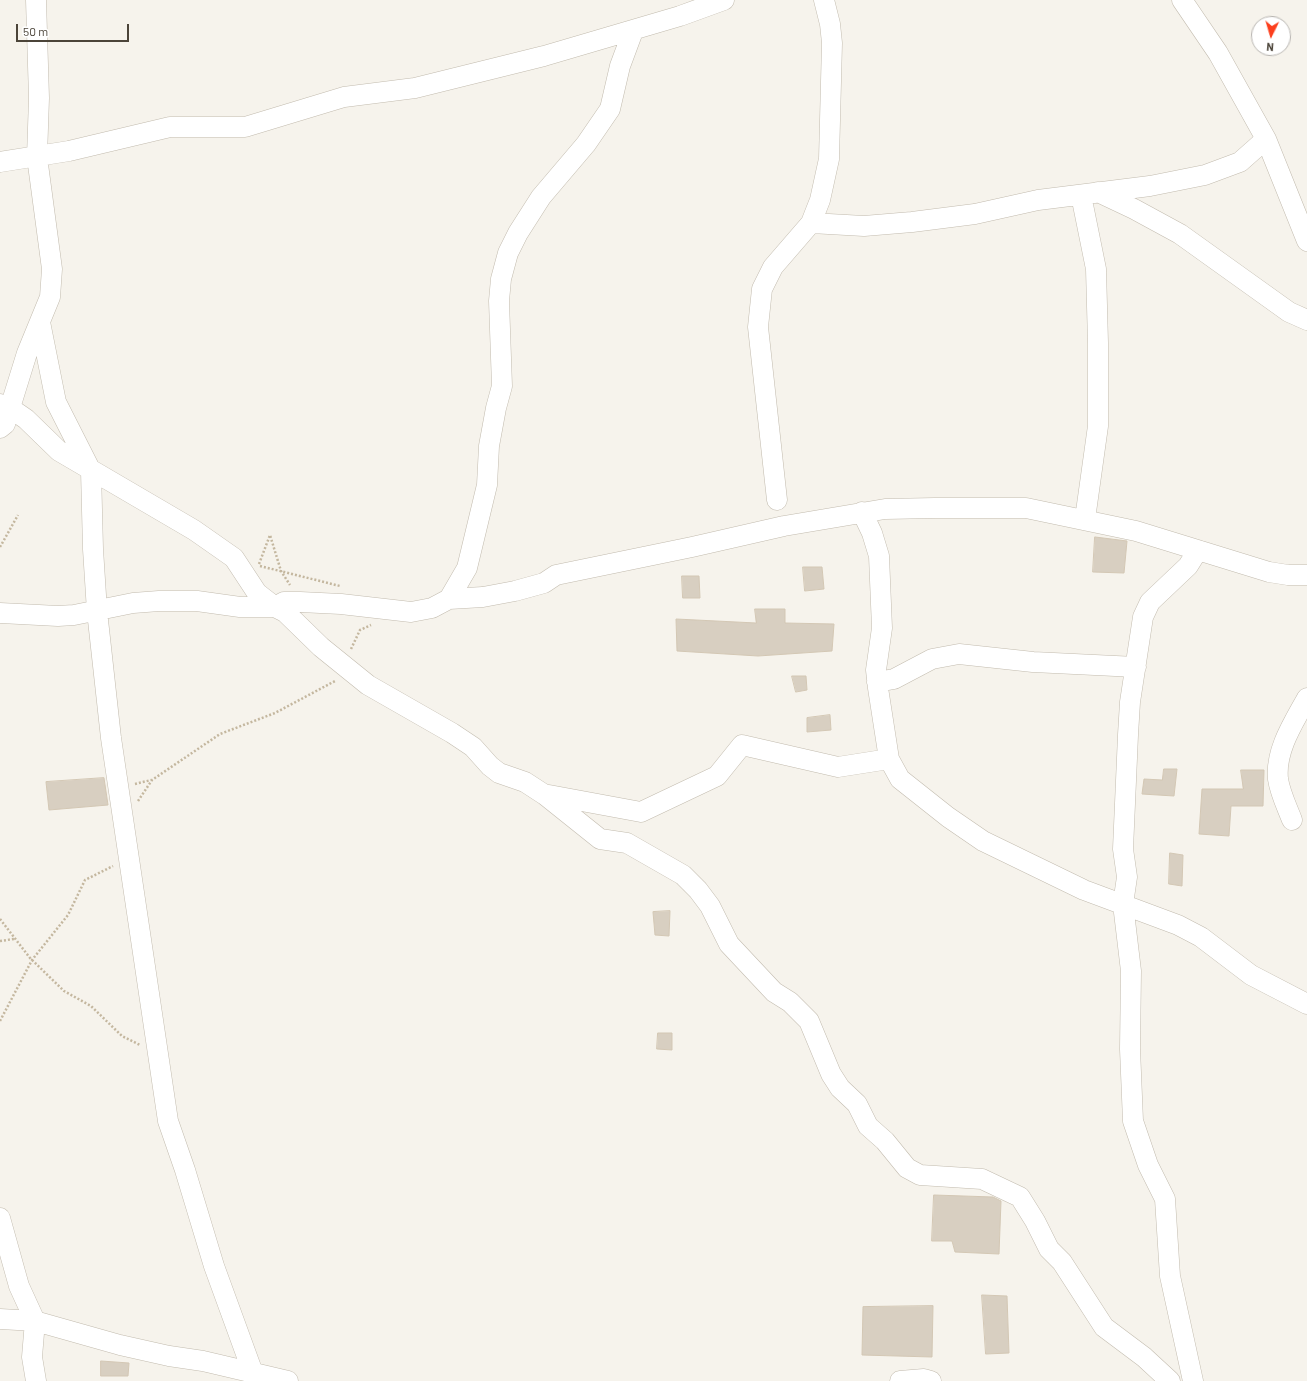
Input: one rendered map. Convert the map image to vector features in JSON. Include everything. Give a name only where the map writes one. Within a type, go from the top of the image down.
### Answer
[{"type":"street","points":[[0,428],[5,424],[5,406],[50,297],[52,269],[37,156],[39,98],[36,0]]},
{"type":"street","points":[[0,162],[100,144],[170,127],[254,126],[344,97],[416,88],[544,56],[633,31],[724,0]]},
{"type":"street","points":[[777,500],[758,327],[762,290],[773,267],[811,223],[820,200],[829,159],[832,43],[830,24],[824,0]]},
{"type":"street","points":[[1182,0],[1218,54],[1266,139],[1307,241]]},
{"type":"street","points":[[449,599],[467,568],[487,485],[489,446],[496,408],[502,386],[499,301],[501,279],[508,253],[541,197],[586,144],[610,109],[620,66],[633,31]]},
{"type":"street","points":[[811,223],[864,226],[912,222],[975,214],[1038,200],[1150,186],[1205,175],[1240,162],[1266,139]]},
{"type":"street","points":[[1090,194],[1134,209],[1180,234],[1289,312],[1307,320]]},
{"type":"street","points":[[1085,519],[1098,426],[1096,269],[1090,194]]},
{"type":"street","points":[[40,322],[56,402],[91,471],[93,549],[97,610],[111,738],[168,1121],[185,1170],[214,1266],[253,1373]]},
{"type":"street","points":[[5,406],[26,419],[58,451],[194,530],[234,558],[257,593],[284,612],[304,632],[352,672],[389,698],[412,709],[473,747],[490,766],[499,773],[525,782],[545,795],[600,839],[627,843],[683,875],[698,890],[710,906],[730,944],[774,992],[790,1002],[809,1021],[831,1074],[840,1088],[857,1104],[868,1126],[885,1141],[907,1168],[920,1175],[982,1179],[1020,1197],[1035,1221],[1049,1249],[1062,1262],[1104,1327],[1144,1357],[1170,1381]]},
{"type":"street","points":[[0,613],[58,616],[133,603],[159,601],[197,601],[240,607],[275,607],[284,602],[300,602],[341,604],[411,612],[432,608],[449,599],[483,597],[515,591],[544,583],[556,575],[578,570],[692,547],[784,526],[885,509],[1026,508],[1085,519],[1136,531],[1269,572],[1288,575],[1307,575]]},
{"type":"street","points":[[862,512],[872,533],[878,556],[882,628],[876,670],[889,759],[898,775],[906,784],[948,817],[984,841],[1084,890],[1178,925],[1200,937],[1251,975],[1307,1004]]},
{"type":"street","points":[[1193,1381],[1170,1276],[1165,1199],[1148,1165],[1133,1121],[1130,1049],[1131,971],[1123,904],[1128,877],[1123,849],[1130,702],[1145,609],[1156,595],[1188,566],[1198,550]]},
{"type":"street","points":[[877,682],[894,679],[932,659],[959,654],[1033,662],[1136,667]]},
{"type":"street","points":[[1292,820],[1278,779],[1278,764],[1288,736],[1307,698]]},
{"type":"street","points":[[545,795],[641,812],[717,776],[742,745],[838,767],[889,759]]},
{"type":"street","points":[[0,1218],[19,1286],[35,1321],[32,1357],[36,1381]]},
{"type":"street","points":[[0,1319],[35,1321],[120,1345],[168,1356],[203,1361],[288,1381]]},
{"type":"street","points":[[32,1357],[45,1338],[62,1329]]},
{"type":"street","points":[[900,1381],[924,1379],[930,1381]]},
{"type":"path","points":[[0,548],[18,515]]},
{"type":"path","points":[[252,585],[270,535],[281,571],[300,602]]},
{"type":"path","points":[[234,558],[344,586]]},
{"type":"path","points":[[124,823],[152,780],[220,734],[275,713],[352,672],[348,655],[360,630],[373,624]]},
{"type":"path","points":[[0,1021],[32,960],[68,915],[85,880],[105,871],[128,855]]},
{"type":"path","points":[[0,919],[32,960],[64,991],[91,1006],[122,1036],[158,1054]]},
{"type":"path","points":[[0,941],[15,939]]},
{"type":"building","points":[[1095,537],[1127,541],[1124,573],[1093,572]]},
{"type":"building","points":[[803,567],[822,567],[824,589],[805,591]]},
{"type":"building","points":[[682,576],[699,576],[700,598],[683,598]]},
{"type":"building","points":[[755,609],[785,609],[785,623],[834,624],[832,651],[758,656],[677,651],[676,619],[756,623]]},
{"type":"building","points":[[792,676],[806,676],[807,690],[796,692]]},
{"type":"building","points":[[830,715],[831,730],[807,732],[807,718]]},
{"type":"building","points":[[1164,769],[1177,769],[1174,796],[1142,794],[1144,779],[1162,780]]},
{"type":"building","points":[[1241,770],[1264,770],[1263,806],[1231,806],[1229,836],[1199,834],[1202,789],[1243,789]]},
{"type":"building","points":[[104,778],[108,805],[49,810],[46,782]]},
{"type":"building","points":[[1170,853],[1183,855],[1182,886],[1169,884]]},
{"type":"building","points":[[670,911],[669,936],[655,935],[653,912]]},
{"type":"building","points":[[658,1033],[672,1033],[672,1050],[657,1049]]},
{"type":"building","points":[[934,1195],[993,1197],[1001,1201],[999,1254],[955,1252],[952,1241],[932,1241]]},
{"type":"building","points":[[982,1295],[1007,1296],[1009,1353],[986,1354]]},
{"type":"building","points":[[933,1306],[932,1357],[862,1355],[863,1307]]},
{"type":"building","points":[[101,1361],[129,1363],[128,1376],[101,1376]]}]
